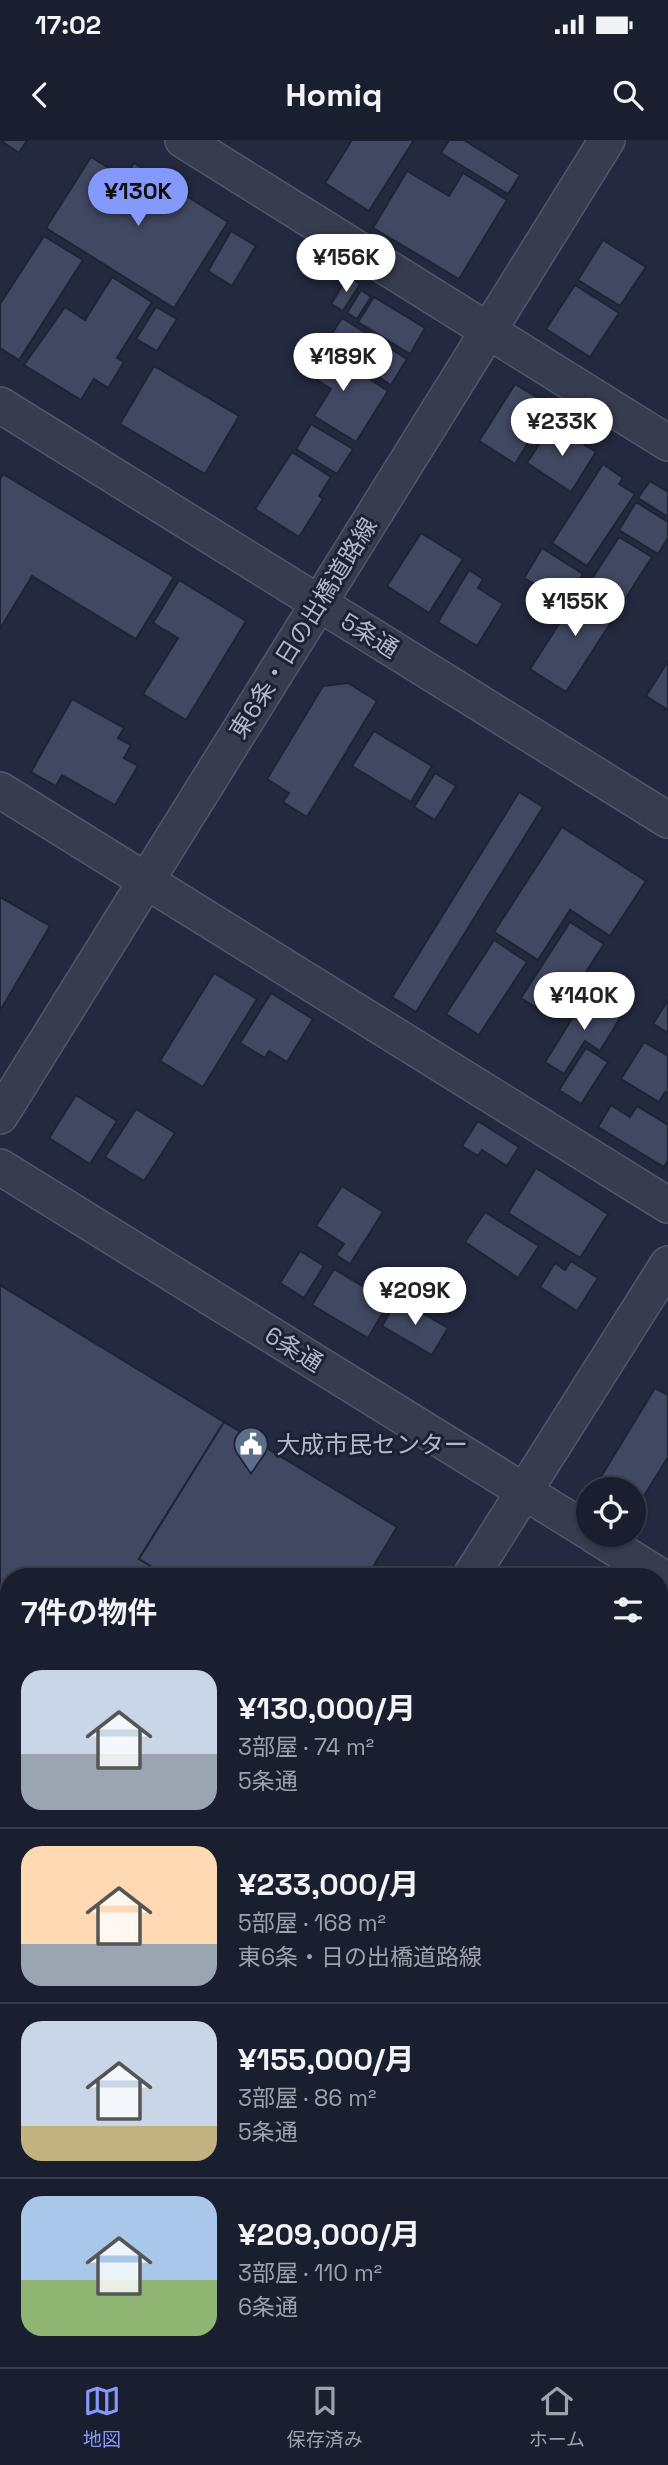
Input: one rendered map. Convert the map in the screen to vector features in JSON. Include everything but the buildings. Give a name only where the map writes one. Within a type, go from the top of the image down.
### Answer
[{"type":"street","points":[[183,140],[668,443]]},
{"type":"street","name":"東6条・日の出橋道路線","points":[[0,1116],[607,140]]},
{"type":"street","name":"5条通","points":[[0,405],[668,820]]},
{"type":"street","points":[[0,790],[668,1205]]},
{"type":"street","name":"6条通","points":[[0,1167],[576,1524]]},
{"type":"street","points":[[476,1568],[668,1264]]},
{"type":"street","points":[[613,1547],[647,1568]]},
{"type":"place","name":"大成市民センター","points":[[251,1474]]}]
